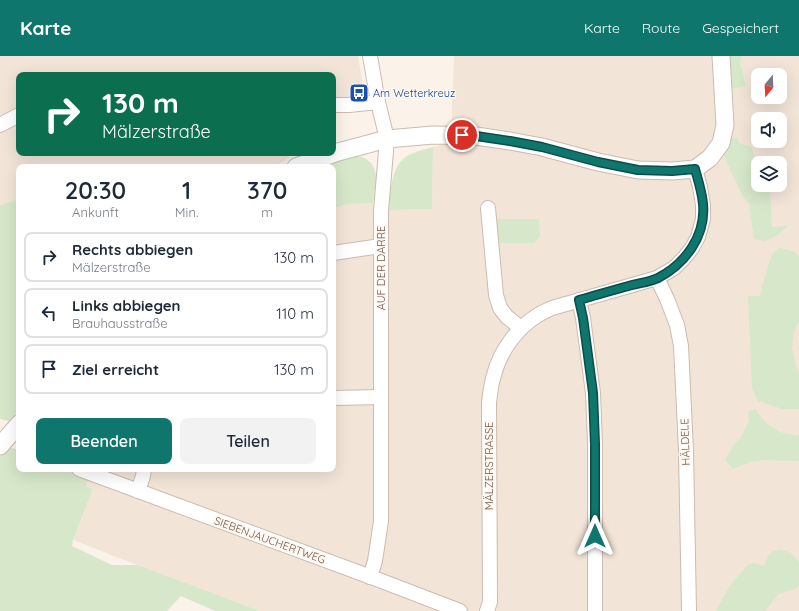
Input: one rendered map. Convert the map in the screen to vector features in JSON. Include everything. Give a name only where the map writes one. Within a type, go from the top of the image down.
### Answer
[{"type":"street","name":"AUF DER DARRE","points":[[370,56],[378,102],[387,139],[381,211],[381,521],[375,561],[370,577]]},
{"type":"street","points":[[336,153],[387,139],[433,135],[476,136],[542,147],[598,162],[638,170],[672,171],[695,169],[710,158],[721,143],[725,125],[721,56]]},
{"type":"street","points":[[336,105],[378,102]]},
{"type":"street","points":[[0,125],[16,117]]},
{"type":"street","points":[[304,164],[327,156]]},
{"type":"street","name":"MÄLZERSTRASSE","points":[[487,611],[490,602],[489,403],[494,375],[500,358],[521,328],[539,314],[552,308],[657,278],[674,268],[692,248],[698,237],[703,219],[703,204],[695,169]]},
{"type":"street","points":[[488,208],[496,295],[500,308],[507,317],[521,328]]},
{"type":"street","points":[[336,253],[381,246]]},
{"type":"street","name":"HÄLDELE","points":[[657,278],[677,324],[682,346],[686,446],[689,611]]},
{"type":"street","points":[[579,300],[583,318],[593,393],[595,444],[595,611]]},
{"type":"street","points":[[336,398],[381,397]]},
{"type":"street","points":[[0,446],[16,427]]},
{"type":"street","name":"SIEBENJAUCHERTWEG","points":[[87,472],[460,611]]},
{"type":"street","points":[[138,491],[144,472]]},
{"type":"shaded area","points":[[0,56],[358,56],[363,85],[349,98],[336,98],[336,72],[16,72],[16,156],[289,156],[289,158],[279,164],[16,164],[16,200],[0,205]]},
{"type":"shaded area","points":[[454,56],[799,56],[799,611],[259,611],[73,540],[93,489],[86,486],[78,472],[336,472],[336,207],[349,204],[373,203],[389,210],[432,209],[433,147],[452,142]]},
{"type":"green space","points":[[729,56],[741,56],[740,63],[746,86],[731,89]]},
{"type":"green space","points":[[737,137],[739,143],[752,148],[754,156],[751,156],[751,192],[770,192],[772,227],[788,226],[778,235],[765,241],[754,239],[749,203],[743,197],[723,154],[731,139]]},
{"type":"green space","points":[[433,147],[432,209],[389,210],[392,183],[399,163],[410,155]]},
{"type":"green space","points":[[355,155],[369,161],[373,166],[376,176],[376,187],[373,203],[349,204],[336,207],[336,164],[325,164]]},
{"type":"green space","points":[[16,200],[16,415],[9,421],[0,419],[0,205]]},
{"type":"green space","points":[[493,219],[539,219],[540,237],[534,243],[495,243]]},
{"type":"green space","points":[[780,248],[795,252],[799,257],[799,321],[794,332],[792,348],[799,373],[799,409],[782,409],[758,401],[752,388],[748,296],[760,296],[772,254]]},
{"type":"green space","points":[[755,409],[766,423],[780,432],[797,436],[799,435],[799,461],[764,460],[750,462],[733,469],[725,460],[733,446],[741,437],[749,421],[748,412]]},
{"type":"green space","points":[[8,447],[16,449],[16,472],[75,472],[89,477],[86,486],[93,489],[72,546],[112,565],[138,565],[259,611],[215,611],[181,596],[167,611],[0,611],[0,456]]},
{"type":"green space","points":[[780,549],[791,553],[799,562],[799,585],[796,589],[778,594],[766,611],[716,611],[730,585],[749,564],[755,563],[764,566],[769,554]]},
{"type":"place","name":"Am Wetterkreuz","points":[[359,93]]},
{"type":"route","points":[[462,135],[542,147],[598,162],[638,170],[672,171],[695,169],[703,204],[703,219],[698,237],[684,258],[674,268],[657,278],[579,300],[583,318],[593,393],[595,444],[595,536]]}]
